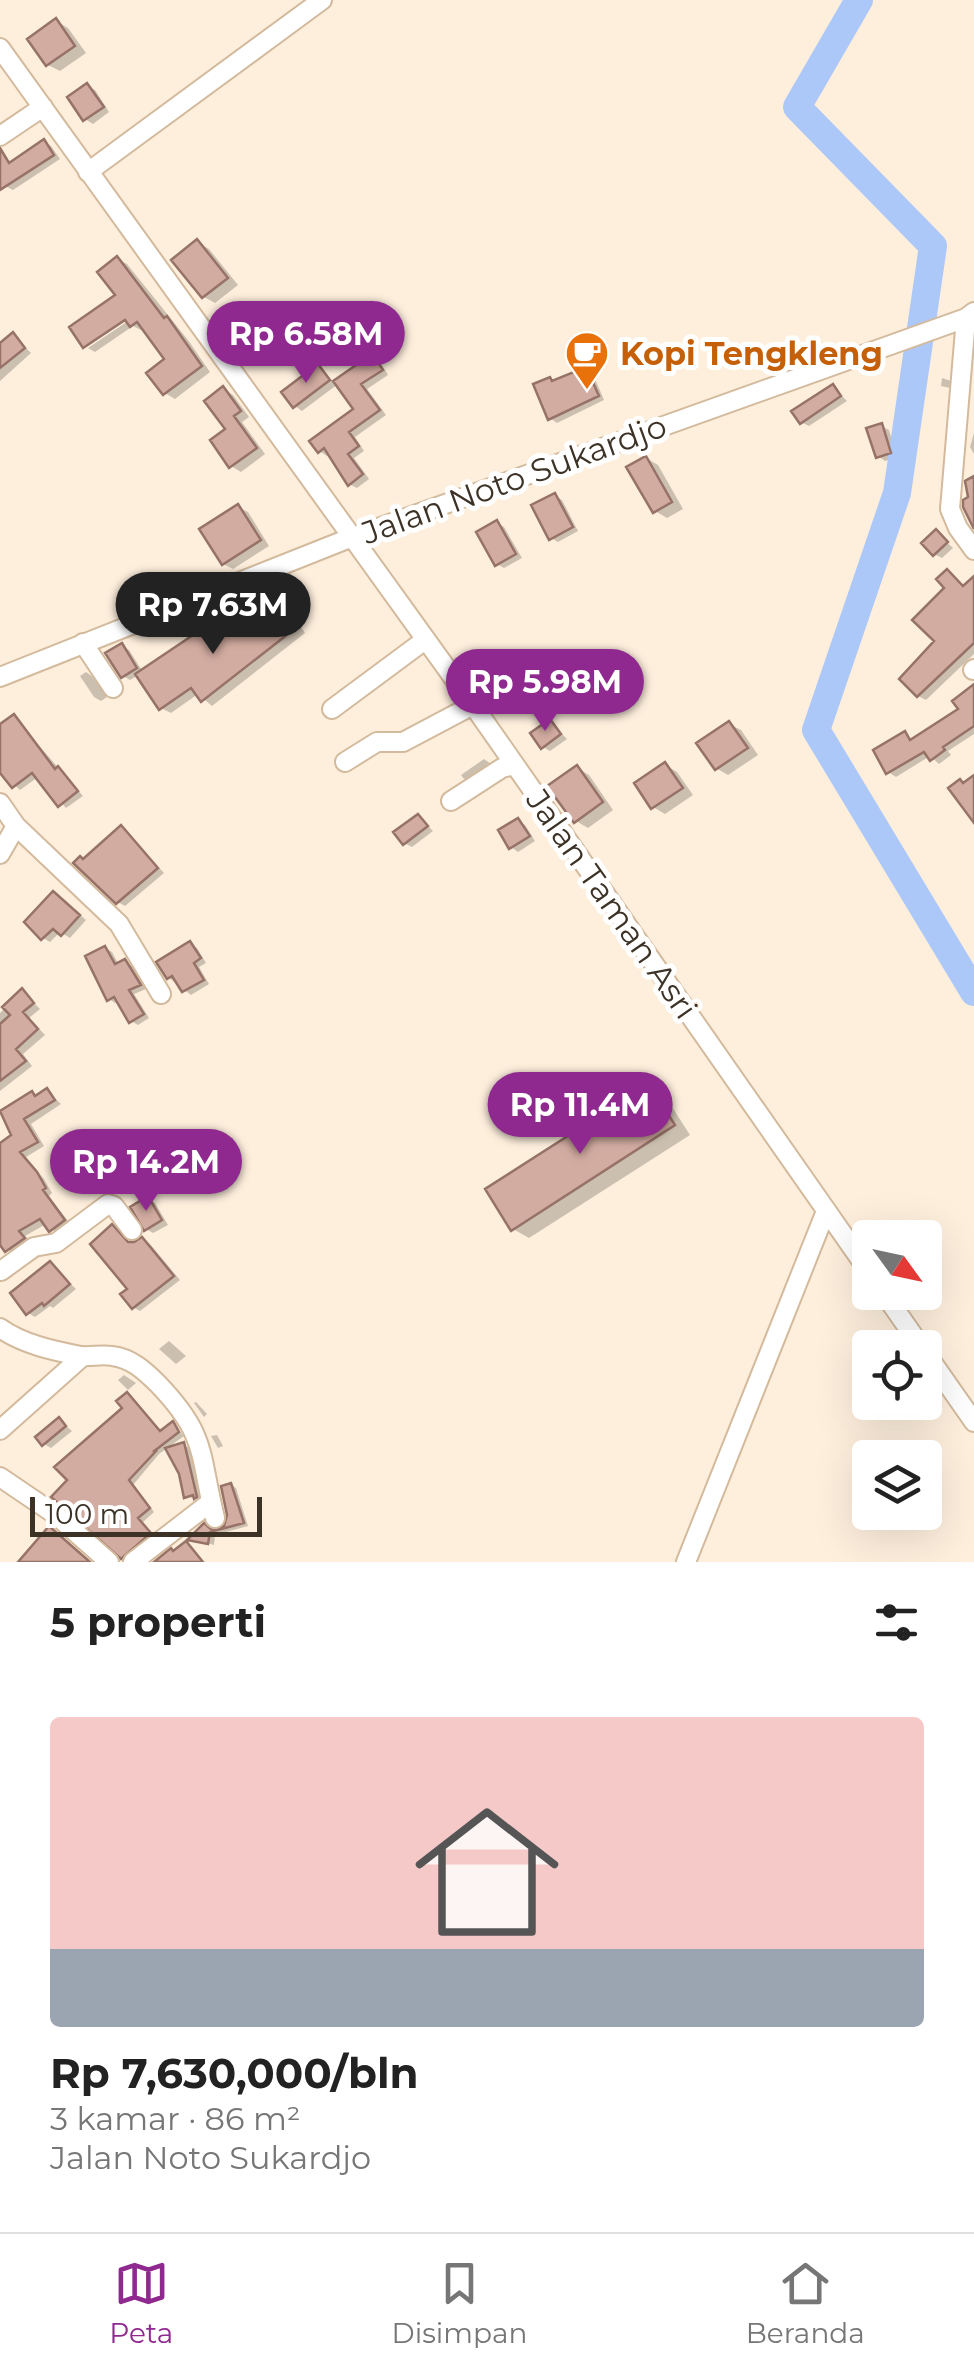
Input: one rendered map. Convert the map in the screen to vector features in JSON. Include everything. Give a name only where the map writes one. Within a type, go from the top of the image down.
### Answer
[{"type":"street","points":[[88,172],[322,0]]},
{"type":"street","name":"Jalan Taman Asri","points":[[0,48],[473,706],[852,1248]]},
{"type":"street","points":[[0,136],[42,108]]},
{"type":"street","points":[[970,315],[950,509],[974,550]]},
{"type":"street","name":"Jalan Noto Sukardjo","points":[[0,677],[350,538],[970,315]]},
{"type":"street","points":[[332,709],[425,640]]},
{"type":"street","points":[[83,643],[113,688]]},
{"type":"street","points":[[345,762],[376,742],[403,742],[473,706]]},
{"type":"street","points":[[452,801],[502,768],[514,765]]},
{"type":"street","points":[[0,803],[16,826],[119,924],[161,994]]},
{"type":"street","points":[[0,854],[16,826]]},
{"type":"street","points":[[0,1271],[34,1246],[56,1243],[108,1204],[132,1230]]},
{"type":"street","points":[[686,1562],[826,1211]]},
{"type":"street","points":[[0,1328],[27,1342],[83,1356],[112,1356],[132,1362],[192,1423],[204,1456],[213,1510],[132,1562]]},
{"type":"street","points":[[0,1430],[83,1356]]},
{"type":"street","points":[[942,1376],[974,1422]]},
{"type":"street","points":[[0,1478],[56,1516],[108,1562]]},
{"type":"building","points":[[56,18],[75,46],[46,66],[27,39]]},
{"type":"building","points":[[87,83],[104,107],[83,121],[67,97]]},
{"type":"building","points":[[44,139],[54,155],[0,190],[0,148],[9,163]]},
{"type":"building","points":[[197,239],[228,278],[202,298],[171,260]]},
{"type":"building","points":[[117,256],[202,366],[163,395],[146,373],[164,359],[137,322],[130,327],[125,320],[83,348],[69,327],[115,295],[97,272]]},
{"type":"building","points":[[13,332],[25,348],[0,368],[0,343]]},
{"type":"building","points":[[372,354],[383,370],[361,384],[380,410],[349,432],[359,446],[348,454],[363,474],[348,486],[324,448],[318,453],[309,441],[353,409],[333,381]]},
{"type":"building","points":[[318,364],[330,380],[293,408],[281,392]]},
{"type":"building","points":[[586,367],[599,396],[548,420],[533,384]]},
{"type":"building","points":[[833,384],[841,396],[800,424],[791,411]]},
{"type":"building","points":[[223,386],[241,411],[234,416],[257,448],[229,468],[210,440],[225,429],[204,401]]},
{"type":"building","points":[[882,423],[891,453],[876,458],[866,428]]},
{"type":"building","points":[[646,456],[672,502],[653,513],[626,467]]},
{"type":"building","points":[[974,476],[974,529],[963,500],[968,497],[965,481]]},
{"type":"building","points":[[555,493],[573,527],[549,540],[531,505]]},
{"type":"building","points":[[238,504],[261,540],[222,565],[199,529]]},
{"type":"building","points":[[497,520],[516,554],[495,566],[476,532]]},
{"type":"building","points":[[936,529],[948,542],[933,556],[921,543]]},
{"type":"building","points":[[947,569],[963,586],[974,576],[974,643],[917,697],[899,679],[934,641],[912,620],[944,588],[936,579]]},
{"type":"building","points":[[257,601],[271,619],[285,610],[297,627],[201,702],[191,688],[159,710],[135,674],[205,627],[215,640],[249,613],[247,610]]},
{"type":"building","points":[[122,643],[137,668],[121,678],[105,653]]},
{"type":"building","points":[[974,684],[974,726],[930,761],[924,752],[886,774],[873,750],[905,731],[910,740],[958,709],[952,701]]},
{"type":"building","points":[[14,714],[55,769],[58,766],[78,791],[58,807],[32,773],[12,788],[0,773],[0,724]]},
{"type":"building","points":[[550,719],[561,734],[541,749],[530,733]]},
{"type":"building","points":[[729,721],[748,748],[715,770],[696,743]]},
{"type":"building","points":[[665,762],[683,788],[651,809],[634,783]]},
{"type":"building","points":[[577,765],[603,802],[574,823],[547,786]]},
{"type":"building","points":[[974,775],[974,823],[948,788]]},
{"type":"building","points":[[418,814],[428,826],[403,845],[393,832]]},
{"type":"building","points":[[518,818],[530,836],[509,849],[498,830]]},
{"type":"building","points":[[121,825],[158,868],[116,904],[73,863],[80,856],[83,859]]},
{"type":"building","points":[[53,891],[80,915],[61,936],[53,929],[41,940],[24,922]]},
{"type":"building","points":[[190,941],[201,958],[194,963],[204,980],[182,992],[156,962]]},
{"type":"building","points":[[105,946],[115,964],[125,959],[141,985],[129,990],[144,1014],[129,1023],[114,997],[107,1001],[85,956]]},
{"type":"building","points":[[22,988],[34,1003],[23,1012],[38,1029],[16,1049],[26,1061],[0,1081],[0,1024],[10,1015],[2,1007]]},
{"type":"building","points":[[649,1084],[675,1125],[511,1231],[485,1189]]},
{"type":"building","points":[[47,1088],[55,1100],[24,1119],[38,1142],[20,1152],[37,1172],[46,1188],[43,1190],[65,1220],[49,1232],[40,1219],[19,1231],[25,1238],[5,1252],[0,1245],[0,1143],[11,1135],[0,1111],[32,1091],[35,1096]]},
{"type":"building","points":[[148,1196],[162,1220],[144,1231],[130,1207]]},
{"type":"building","points":[[112,1224],[128,1242],[142,1237],[174,1276],[132,1309],[120,1294],[127,1289],[90,1244]]},
{"type":"building","points":[[50,1261],[70,1284],[44,1306],[42,1303],[26,1315],[10,1293]]},
{"type":"building","points":[[127,1392],[160,1431],[173,1421],[179,1432],[153,1452],[157,1450],[129,1480],[150,1508],[138,1518],[151,1533],[121,1559],[51,1497],[67,1480],[54,1467],[122,1408],[116,1401]]},
{"type":"building","points":[[59,1417],[66,1426],[42,1446],[35,1437]]},
{"type":"building","points":[[184,1442],[197,1497],[194,1499],[193,1495],[184,1498],[179,1474],[165,1448]]},
{"type":"building","points":[[231,1483],[244,1523],[210,1532],[208,1544],[187,1540],[204,1523],[212,1530],[224,1526],[227,1515],[221,1486]]},
{"type":"building","points":[[49,1526],[90,1562],[18,1562]]},
{"type":"building","points":[[186,1541],[203,1562],[154,1562],[171,1548],[173,1551]]},
{"type":"waterway","points":[[859,0],[797,107],[933,246],[897,493],[816,730],[974,992]]},
{"type":"place","name":"Kopi Tengkleng","points":[[587,391]]}]
